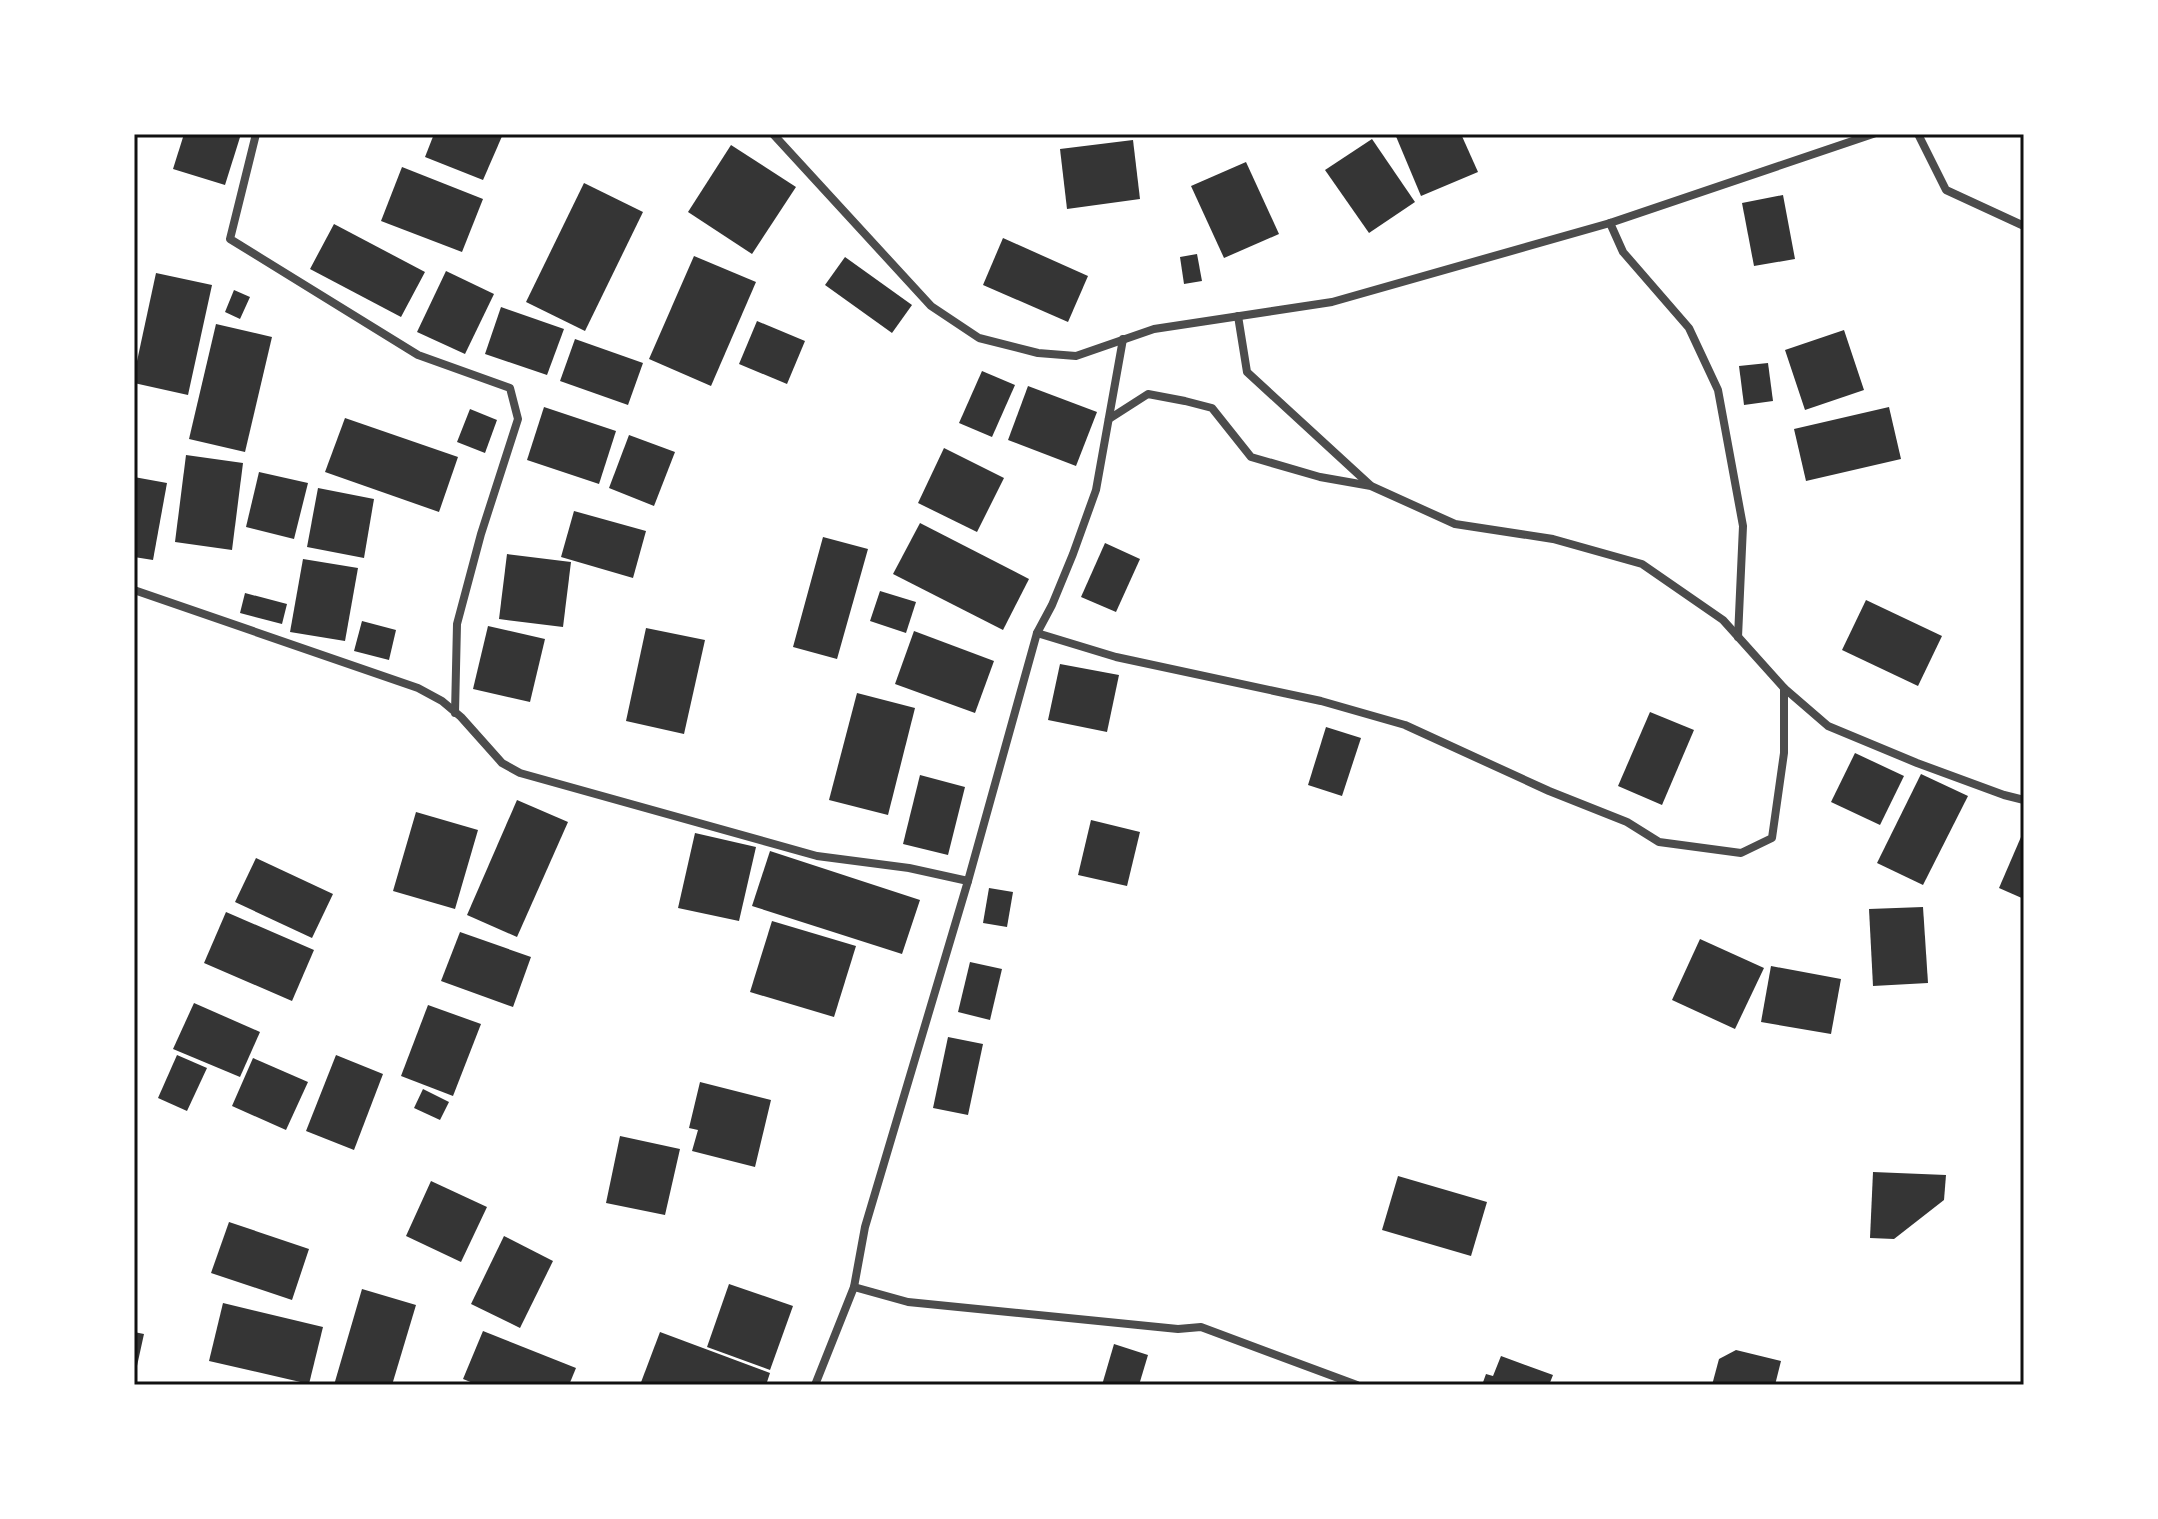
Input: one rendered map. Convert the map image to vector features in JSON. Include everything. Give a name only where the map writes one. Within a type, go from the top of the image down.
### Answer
[{"type":"street","points":[[256,134],[230,239],[418,355],[510,388],[518,419],[481,534],[457,624],[455,713]]},
{"type":"street","points":[[773,134],[931,306],[979,338],[1038,353],[1076,356],[1154,329],[1332,302],[1610,223],[1873,134]]},
{"type":"street","points":[[1918,134],[1946,190],[2024,226]]},
{"type":"street","points":[[1610,223],[1623,252],[1689,328],[1718,390],[1743,526],[1738,637]]},
{"type":"street","points":[[1238,316],[1247,372],[1371,486]]},
{"type":"street","points":[[815,1385],[854,1287],[865,1227],[968,881],[1037,633],[1052,605],[1096,490],[1123,339]]},
{"type":"street","points":[[1109,419],[1148,394],[1212,408],[1251,457],[1320,477],[1371,486],[1455,524],[1553,539],[1642,564],[1723,620],[1784,688],[1828,726],[1917,763],[2024,800]]},
{"type":"street","points":[[134,590],[418,688],[442,701],[502,763],[520,773],[817,856],[909,868],[968,881]]},
{"type":"street","points":[[1037,633],[1116,657],[1321,701],[1405,725],[1549,791],[1627,822],[1659,842],[1741,853],[1772,838],[1784,753],[1784,688]]},
{"type":"street","points":[[854,1287],[908,1302],[1178,1329],[1201,1327],[1357,1385]]},
{"type":"building","points":[[184,134],[241,134],[225,185],[173,169]]},
{"type":"building","points":[[434,134],[503,134],[483,180],[425,157]]},
{"type":"building","points":[[1395,134],[1461,134],[1478,172],[1421,196]]},
{"type":"building","points":[[1372,139],[1415,202],[1369,233],[1325,170]]},
{"type":"building","points":[[1133,140],[1140,199],[1067,209],[1060,149]]},
{"type":"building","points":[[731,145],[796,187],[752,254],[688,212]]},
{"type":"building","points":[[1246,162],[1279,234],[1224,258],[1191,186]]},
{"type":"building","points":[[402,167],[483,199],[462,252],[381,221]]},
{"type":"building","points":[[584,183],[643,212],[585,331],[526,302]]},
{"type":"building","points":[[1783,195],[1795,259],[1754,266],[1742,203]]},
{"type":"building","points":[[334,224],[425,272],[401,317],[310,269]]},
{"type":"building","points":[[1003,238],[1088,276],[1068,322],[983,285]]},
{"type":"building","points":[[1197,254],[1202,281],[1184,284],[1180,257]]},
{"type":"building","points":[[694,256],[756,282],[711,386],[649,359]]},
{"type":"building","points":[[845,257],[912,305],[892,333],[825,285]]},
{"type":"building","points":[[446,271],[494,294],[465,354],[417,332]]},
{"type":"building","points":[[156,273],[212,285],[188,395],[134,383]]},
{"type":"building","points":[[234,290],[250,297],[240,319],[225,312]]},
{"type":"building","points":[[501,307],[564,329],[547,375],[485,354]]},
{"type":"building","points":[[757,321],[805,341],[787,384],[739,364]]},
{"type":"building","points":[[216,324],[272,337],[245,452],[189,439]]},
{"type":"building","points":[[1844,330],[1864,390],[1805,410],[1785,350]]},
{"type":"building","points":[[575,339],[643,363],[628,405],[560,381]]},
{"type":"building","points":[[1768,363],[1773,401],[1744,405],[1739,366]]},
{"type":"building","points":[[982,371],[1015,385],[992,437],[959,423]]},
{"type":"building","points":[[1028,386],[1097,412],[1076,466],[1008,440]]},
{"type":"building","points":[[544,407],[616,431],[599,484],[527,460]]},
{"type":"building","points":[[1889,407],[1901,459],[1806,481],[1794,429]]},
{"type":"building","points":[[470,409],[497,420],[485,453],[457,442]]},
{"type":"building","points":[[345,418],[458,457],[439,512],[325,472]]},
{"type":"building","points":[[629,435],[675,452],[654,506],[609,488]]},
{"type":"building","points":[[944,448],[1004,478],[977,532],[918,503]]},
{"type":"building","points":[[186,455],[243,463],[232,550],[175,542]]},
{"type":"building","points":[[259,472],[308,483],[294,539],[246,527]]},
{"type":"building","points":[[134,477],[167,483],[153,560],[134,557]]},
{"type":"building","points":[[318,488],[374,499],[364,558],[307,547]]},
{"type":"building","points":[[574,511],[646,531],[633,578],[561,557]]},
{"type":"building","points":[[920,523],[1029,579],[1003,630],[893,574]]},
{"type":"building","points":[[823,537],[868,549],[837,659],[793,647]]},
{"type":"building","points":[[1105,543],[1140,559],[1116,612],[1081,597]]},
{"type":"building","points":[[507,554],[571,562],[563,627],[499,619]]},
{"type":"building","points":[[303,559],[358,568],[345,641],[290,632]]},
{"type":"building","points":[[880,591],[916,602],[906,633],[870,621]]},
{"type":"building","points":[[245,593],[287,604],[282,624],[240,613]]},
{"type":"building","points":[[1866,600],[1942,636],[1918,686],[1842,650]]},
{"type":"building","points":[[362,621],[396,630],[389,660],[354,651]]},
{"type":"building","points":[[488,626],[545,639],[530,702],[473,689]]},
{"type":"building","points":[[646,628],[705,640],[684,734],[626,721]]},
{"type":"building","points":[[914,631],[994,661],[975,713],[895,684]]},
{"type":"building","points":[[1060,664],[1119,675],[1107,732],[1048,720]]},
{"type":"building","points":[[857,693],[915,708],[888,815],[829,800]]},
{"type":"building","points":[[1650,712],[1694,730],[1662,805],[1618,786]]},
{"type":"building","points":[[1326,727],[1361,738],[1342,796],[1308,785]]},
{"type":"building","points":[[1855,753],[1904,776],[1880,825],[1831,802]]},
{"type":"building","points":[[1921,774],[1968,796],[1923,885],[1877,863]]},
{"type":"building","points":[[920,775],[965,787],[948,855],[903,844]]},
{"type":"building","points":[[517,800],[568,822],[517,937],[467,915]]},
{"type":"building","points":[[416,812],[478,830],[455,909],[393,891]]},
{"type":"building","points":[[1091,820],[1140,832],[1127,886],[1078,875]]},
{"type":"building","points":[[2024,830],[2024,899],[1999,888]]},
{"type":"building","points":[[695,833],[756,847],[739,921],[678,908]]},
{"type":"building","points":[[770,851],[920,900],[902,954],[752,906]]},
{"type":"building","points":[[256,858],[333,894],[312,938],[235,902]]},
{"type":"building","points":[[989,888],[1013,892],[1007,927],[983,923]]},
{"type":"building","points":[[1923,907],[1928,983],[1873,986],[1869,909]]},
{"type":"building","points":[[226,912],[314,950],[292,1001],[204,963]]},
{"type":"building","points":[[772,921],[856,946],[834,1017],[750,992]]},
{"type":"building","points":[[460,932],[531,957],[513,1007],[441,981]]},
{"type":"building","points":[[1700,939],[1764,968],[1735,1029],[1672,1000]]},
{"type":"building","points":[[970,962],[1002,969],[990,1020],[958,1012]]},
{"type":"building","points":[[1771,966],[1841,979],[1831,1034],[1761,1022]]},
{"type":"building","points":[[194,1003],[260,1032],[240,1077],[173,1049]]},
{"type":"building","points":[[428,1005],[481,1024],[453,1096],[401,1076]]},
{"type":"building","points":[[948,1037],[983,1044],[968,1115],[933,1108]]},
{"type":"building","points":[[177,1055],[207,1068],[187,1111],[158,1098]]},
{"type":"building","points":[[336,1055],[383,1074],[354,1150],[306,1131]]},
{"type":"building","points":[[253,1058],[308,1082],[286,1130],[232,1106]]},
{"type":"building","points":[[700,1082],[771,1100],[755,1167],[692,1151],[698,1130],[689,1128]]},
{"type":"building","points":[[423,1089],[449,1102],[440,1120],[414,1108]]},
{"type":"building","points":[[620,1136],[680,1149],[665,1215],[606,1203]]},
{"type":"building","points":[[1873,1172],[1946,1175],[1944,1200],[1894,1239],[1870,1238]]},
{"type":"building","points":[[1398,1176],[1487,1202],[1471,1256],[1382,1230]]},
{"type":"building","points":[[431,1181],[487,1207],[461,1262],[406,1236]]},
{"type":"building","points":[[229,1222],[309,1249],[292,1300],[211,1273]]},
{"type":"building","points":[[504,1236],[553,1261],[520,1328],[471,1304]]},
{"type":"building","points":[[729,1284],[793,1306],[770,1370],[707,1347]]},
{"type":"building","points":[[362,1289],[416,1305],[392,1385],[334,1385]]},
{"type":"building","points":[[223,1303],[323,1327],[309,1384],[209,1361]]},
{"type":"building","points":[[483,1331],[576,1368],[569,1385],[478,1385],[463,1379]]},
{"type":"building","points":[[134,1332],[144,1334],[135,1375],[134,1375]]},
{"type":"building","points":[[660,1332],[770,1373],[766,1385],[640,1385]]},
{"type":"building","points":[[1114,1344],[1148,1355],[1139,1385],[1102,1385]]},
{"type":"building","points":[[1736,1350],[1781,1361],[1775,1385],[1712,1385],[1719,1359]]},
{"type":"building","points":[[1501,1356],[1553,1375],[1549,1385],[1482,1385],[1486,1374],[1493,1376]]}]
